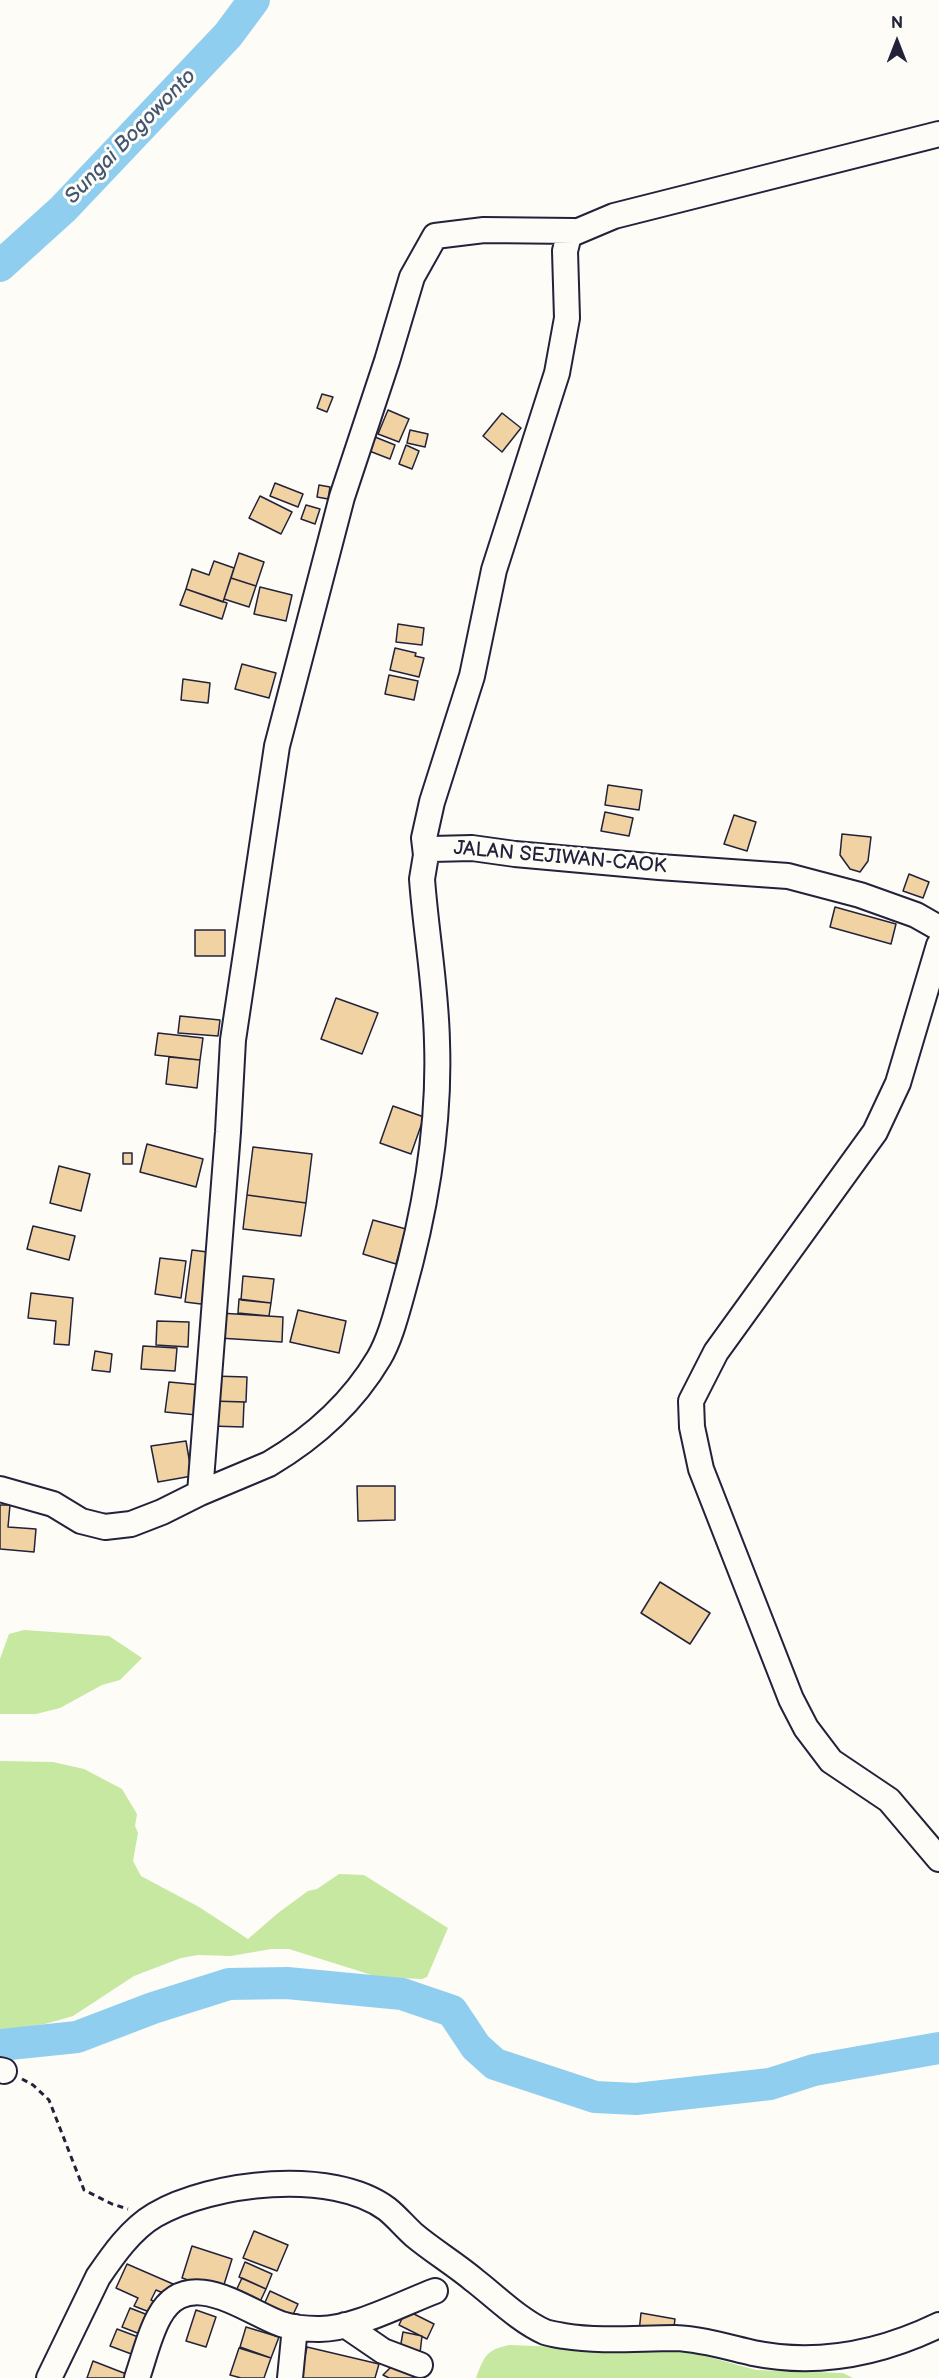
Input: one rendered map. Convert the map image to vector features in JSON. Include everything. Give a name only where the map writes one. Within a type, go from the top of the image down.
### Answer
[{"type":"street","points":[[200,1493],[235,1028],[277,746],[342,497],[387,362],[411,277],[435,236],[484,230],[574,231],[614,216],[939,134]]},
{"type":"street","points":[[426,855],[424,838],[432,802],[472,676],[494,570],[557,373],[567,318],[565,243],[574,231]]},
{"type":"street","name":"JALAN SEJIWAN-CAOK","points":[[53,1504],[81,1521],[105,1527],[131,1524],[162,1512],[278,1459],[304,1441],[338,1411],[362,1385],[381,1355],[396,1315],[418,1230],[431,1150],[438,1063],[435,1005],[422,879],[426,855],[432,849],[472,848],[659,867],[788,876],[860,895],[916,915],[939,928]]},
{"type":"street","points":[[939,945],[898,1083],[875,1132],[716,1352],[691,1401],[692,1427],[701,1469],[791,1699],[806,1728],[831,1761],[889,1800],[939,1859]]},
{"type":"street","points":[[0,1489],[53,1504]]},
{"type":"street","points":[[0,1501],[53,1504]]},
{"type":"street","points":[[49,2378],[98,2277],[123,2244],[154,2216],[194,2197],[218,2190],[247,2187],[300,2184],[361,2194],[388,2210],[414,2236],[473,2278],[503,2304],[546,2333],[591,2340],[677,2338],[707,2341],[754,2353],[831,2358],[882,2347],[939,2325]]},
{"type":"street","points":[[138,2378],[159,2318],[167,2305],[184,2295],[207,2293],[224,2297],[295,2328],[331,2329],[435,2290]]},
{"type":"street","points":[[345,2325],[383,2351],[420,2365]]},
{"type":"street","points":[[290,2378],[295,2328]]},
{"type":"path","points":[[2,2070],[33,2085],[49,2100],[84,2190],[112,2204],[154,2216]]},
{"type":"green space","points":[[24,1630],[109,1636],[142,1658],[120,1680],[102,1685],[60,1708],[36,1714],[0,1714],[0,1659],[9,1634]]},
{"type":"green space","points":[[0,1761],[53,1762],[84,1769],[122,1789],[137,1814],[135,1826],[138,1833],[133,1861],[141,1876],[199,1907],[248,1939],[308,1891],[317,1889],[339,1874],[364,1875],[448,1928],[427,1977],[422,1979],[378,1977],[289,1949],[271,1949],[231,1956],[198,1955],[181,1958],[134,1976],[73,2016],[45,2024],[0,2031]]},
{"type":"green space","points":[[510,2345],[680,2352],[698,2354],[756,2370],[843,2373],[853,2378],[476,2378],[481,2364],[491,2351]]},
{"type":"building","points":[[322,394],[333,397],[327,412],[317,408]]},
{"type":"building","points":[[388,410],[409,419],[399,442],[378,434]]},
{"type":"building","points":[[502,413],[521,428],[502,452],[483,436]]},
{"type":"building","points":[[410,430],[428,434],[425,447],[407,443]]},
{"type":"building","points":[[365,433],[395,445],[390,459],[359,447]]},
{"type":"building","points":[[406,445],[419,451],[412,469],[399,464]]},
{"type":"building","points":[[275,483],[303,494],[298,507],[270,496]]},
{"type":"building","points":[[319,485],[330,487],[328,499],[317,497]]},
{"type":"building","points":[[260,496],[292,512],[281,534],[249,518]]},
{"type":"building","points":[[306,505],[320,509],[315,524],[301,519]]},
{"type":"building","points":[[239,553],[264,562],[256,586],[231,578]]},
{"type":"building","points":[[214,561],[234,568],[223,602],[186,589],[192,569],[209,575]]},
{"type":"building","points":[[231,578],[256,586],[249,607],[224,599]]},
{"type":"building","points":[[260,587],[292,595],[286,621],[254,614]]},
{"type":"building","points":[[186,589],[227,603],[222,619],[180,605]]},
{"type":"building","points":[[398,624],[424,628],[422,645],[396,642]]},
{"type":"building","points":[[395,648],[416,653],[415,656],[424,658],[419,677],[390,670]]},
{"type":"building","points":[[242,664],[276,673],[269,698],[235,689]]},
{"type":"building","points":[[389,675],[418,681],[414,700],[385,694]]},
{"type":"building","points":[[183,679],[210,683],[208,703],[181,700]]},
{"type":"building","points":[[608,785],[642,790],[639,810],[605,805]]},
{"type":"building","points":[[605,812],[633,818],[629,836],[601,831]]},
{"type":"building","points":[[734,815],[756,822],[747,851],[724,844]]},
{"type":"building","points":[[842,834],[871,837],[868,861],[860,872],[850,869],[840,855]]},
{"type":"building","points":[[909,874],[929,882],[923,898],[903,891]]},
{"type":"building","points":[[835,907],[896,924],[891,944],[830,927]]},
{"type":"building","points":[[195,930],[225,930],[225,956],[195,956]]},
{"type":"building","points":[[336,998],[378,1013],[362,1054],[321,1039]]},
{"type":"building","points":[[180,1016],[220,1020],[218,1036],[178,1033]]},
{"type":"building","points":[[158,1033],[203,1038],[200,1060],[155,1055]]},
{"type":"building","points":[[169,1057],[200,1060],[197,1088],[166,1084]]},
{"type":"building","points":[[393,1106],[424,1117],[411,1154],[380,1143]]},
{"type":"building","points":[[147,1144],[203,1159],[196,1187],[140,1172]]},
{"type":"building","points":[[253,1147],[312,1154],[306,1203],[247,1195]]},
{"type":"building","points":[[123,1153],[132,1153],[132,1164],[123,1164]]},
{"type":"building","points":[[59,1166],[90,1174],[81,1211],[50,1203]]},
{"type":"building","points":[[247,1195],[306,1203],[301,1236],[243,1229]]},
{"type":"building","points":[[373,1220],[406,1229],[396,1264],[363,1254]]},
{"type":"building","points":[[33,1226],[75,1236],[69,1260],[27,1249]]},
{"type":"building","points":[[192,1250],[215,1253],[209,1305],[185,1302]]},
{"type":"building","points":[[160,1258],[186,1261],[181,1298],[155,1294]]},
{"type":"building","points":[[243,1276],[274,1279],[271,1303],[241,1300]]},
{"type":"building","points":[[31,1293],[73,1298],[69,1345],[54,1344],[56,1321],[28,1318]]},
{"type":"building","points":[[239,1299],[271,1303],[269,1316],[238,1313]]},
{"type":"building","points":[[298,1310],[346,1321],[339,1353],[290,1342]]},
{"type":"building","points":[[220,1313],[283,1317],[282,1342],[219,1338]]},
{"type":"building","points":[[157,1321],[189,1322],[188,1347],[156,1345]]},
{"type":"building","points":[[143,1346],[177,1348],[175,1371],[141,1369]]},
{"type":"building","points":[[95,1351],[112,1354],[110,1372],[92,1370]]},
{"type":"building","points":[[213,1376],[247,1377],[246,1402],[212,1401]]},
{"type":"building","points":[[169,1382],[201,1385],[197,1415],[165,1412]]},
{"type":"building","points":[[212,1401],[244,1402],[243,1427],[211,1426]]},
{"type":"building","points":[[186,1441],[192,1476],[158,1482],[151,1446]]},
{"type":"building","points":[[357,1486],[395,1486],[395,1520],[358,1521]]},
{"type":"building","points":[[0,1505],[10,1505],[8,1527],[36,1529],[34,1552],[0,1549]]},
{"type":"building","points":[[660,1582],[710,1613],[690,1644],[641,1613]]},
{"type":"building","points":[[254,2231],[288,2245],[277,2271],[243,2258]]},
{"type":"building","points":[[192,2246],[232,2259],[222,2291],[182,2278]]},
{"type":"building","points":[[245,2262],[272,2274],[266,2289],[239,2277]]},
{"type":"building","points":[[127,2264],[180,2287],[175,2298],[156,2290],[151,2300],[162,2305],[157,2315],[134,2306],[138,2298],[116,2288]]},
{"type":"building","points":[[242,2278],[266,2289],[258,2306],[234,2295]]},
{"type":"building","points":[[270,2291],[298,2304],[291,2319],[263,2307]]},
{"type":"building","points":[[130,2308],[153,2317],[145,2336],[122,2327]]},
{"type":"building","points":[[196,2310],[216,2317],[206,2347],[186,2341]]},
{"type":"building","points":[[406,2310],[434,2324],[427,2339],[399,2325]]},
{"type":"building","points":[[641,2313],[675,2319],[673,2334],[639,2332]]},
{"type":"building","points":[[246,2327],[279,2337],[271,2358],[240,2347]]},
{"type":"building","points":[[117,2329],[141,2338],[134,2355],[110,2346]]},
{"type":"building","points":[[403,2332],[422,2336],[420,2353],[400,2349]]},
{"type":"building","points":[[307,2347],[379,2364],[375,2378],[300,2378]]},
{"type":"building","points":[[239,2348],[271,2358],[264,2378],[241,2378],[230,2375]]},
{"type":"building","points":[[93,2361],[134,2377],[134,2378],[87,2378]]},
{"type":"building","points":[[395,2363],[416,2373],[413,2378],[389,2378],[383,2375]]},
{"type":"waterway","name":"Sungai Bogowonto","points":[[0,266],[63,209],[228,35],[254,0]]},
{"type":"waterway","points":[[0,2045],[77,2037],[153,2008],[229,1984],[287,1983],[402,1994],[452,2011],[476,2047],[495,2064],[595,2097],[636,2099],[770,2084],[814,2070],[939,2048]]}]
